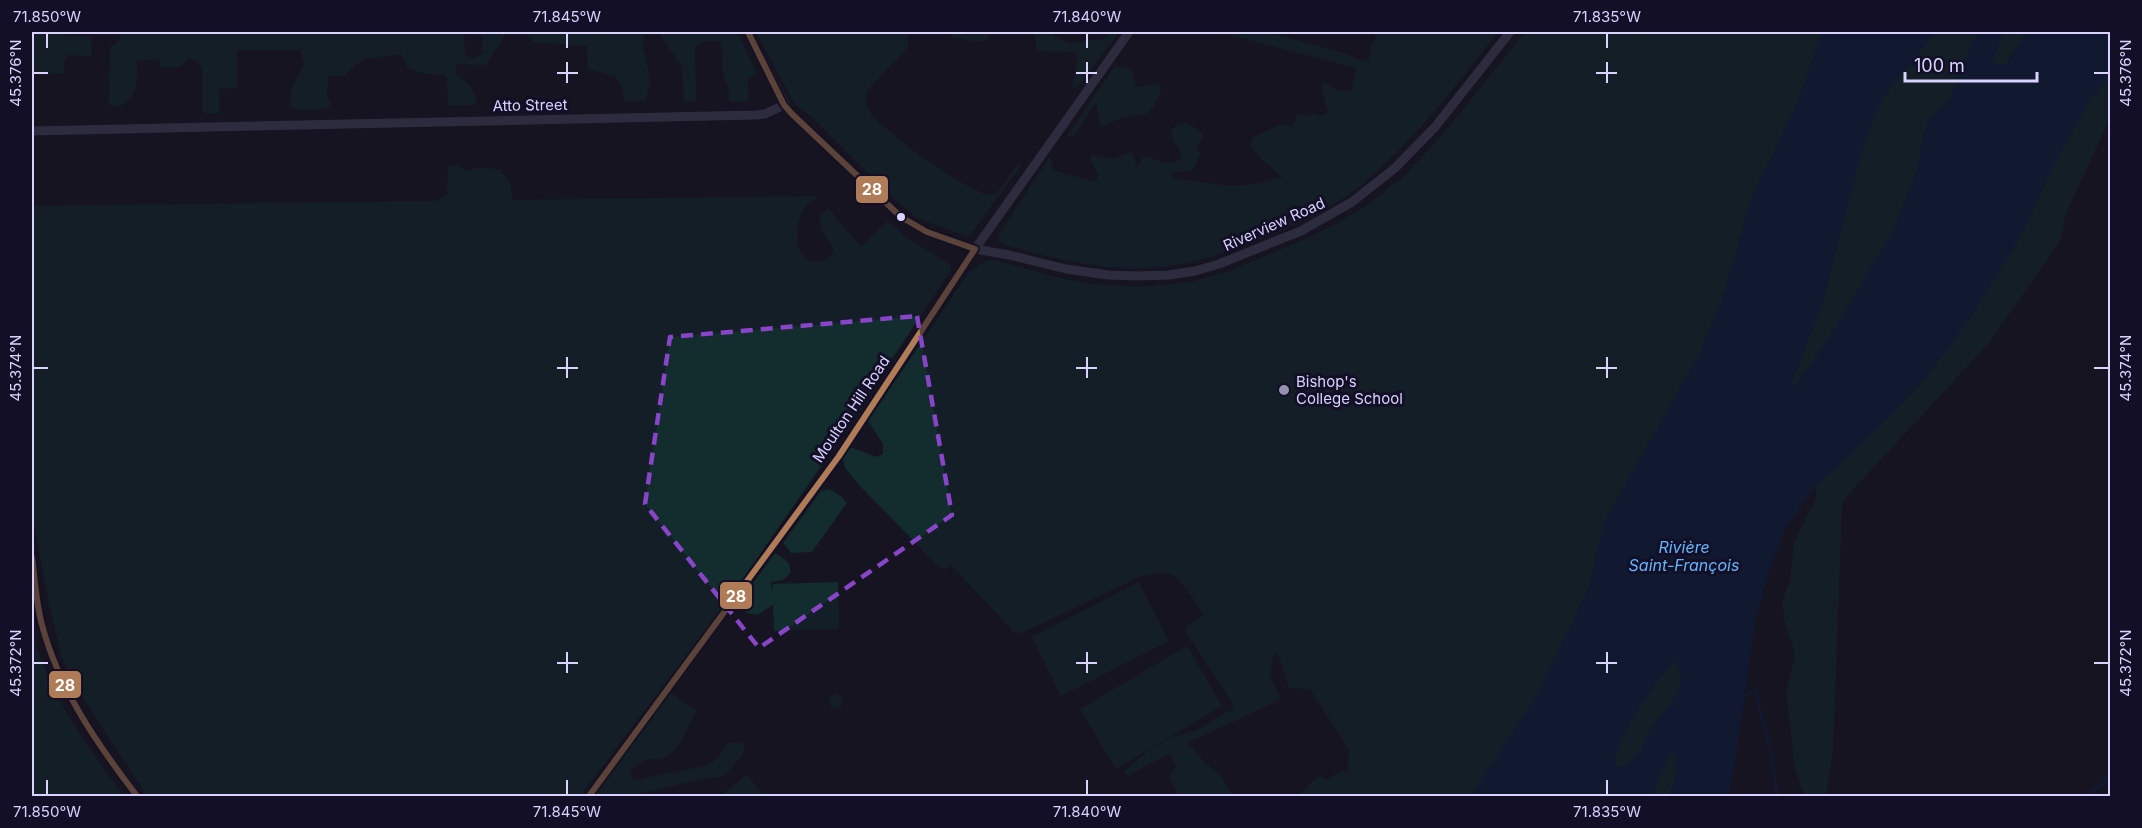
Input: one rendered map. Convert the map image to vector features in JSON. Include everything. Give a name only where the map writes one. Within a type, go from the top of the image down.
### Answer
[{"type":"street","points":[[748,32],[784,105],[902,217],[927,232],[975,249]]},
{"type":"street","name":"Moulton Hill Road","points":[[589,796],[839,456],[975,249],[1129,32]]},
{"type":"street","name":"Riverview Road","points":[[975,249],[1066,269],[1108,275],[1169,275],[1219,264],[1301,231],[1352,202],[1395,168],[1435,127],[1510,32]]},
{"type":"street","name":"Atto Street","points":[[32,131],[756,115],[765,114],[784,105]]},
{"type":"street","points":[[32,557],[41,624],[50,653],[96,739],[136,796]]},
{"type":"highlighted area","points":[[917,316],[952,515],[759,648],[645,504],[670,337]]},
{"type":"green space","points":[[32,32],[91,37],[92,56],[68,55],[64,60],[64,74],[32,71]]},
{"type":"green space","points":[[121,32],[464,32],[465,55],[474,59],[482,54],[482,32],[507,32],[486,65],[456,64],[457,75],[473,91],[476,105],[448,105],[447,79],[444,75],[426,74],[408,68],[401,54],[363,59],[344,76],[328,76],[327,97],[331,104],[326,109],[294,109],[290,106],[291,89],[304,64],[300,50],[241,50],[237,52],[237,88],[219,89],[219,113],[208,114],[202,111],[202,67],[194,60],[188,59],[181,67],[160,67],[160,59],[137,61],[137,82],[134,93],[125,103],[117,107],[109,105],[110,48],[118,41]]},
{"type":"green space","points":[[525,32],[733,32],[738,34],[757,73],[748,79],[749,101],[729,102],[729,91],[723,74],[721,41],[700,42],[695,47],[696,101],[684,101],[682,67],[659,33],[645,33],[642,44],[651,82],[645,101],[625,101],[622,87],[615,76],[588,69],[587,46],[534,42]]},
{"type":"green space","points":[[756,32],[912,32],[908,34],[908,47],[867,91],[866,104],[873,117],[911,149],[958,181],[984,194],[996,194],[1021,160],[1020,167],[971,234],[966,236],[917,218],[888,193],[810,115],[795,105]]},
{"type":"green space","points":[[950,32],[991,32],[986,41],[973,42],[952,36]]},
{"type":"green space","points":[[1034,32],[1048,32],[1069,43],[1105,39],[1111,32],[1119,32],[1077,88],[1072,87],[1078,56],[1073,52],[1037,51]]},
{"type":"green space","points":[[1218,32],[1266,32],[1369,61],[1370,47],[1376,39],[1375,32],[1498,32],[1425,122],[1376,172],[1336,203],[1277,233],[1202,259],[1150,268],[1114,268],[1078,263],[1008,246],[999,241],[999,234],[1050,157],[1053,170],[1096,182],[1098,174],[1090,160],[1092,155],[1112,159],[1132,152],[1137,167],[1144,156],[1168,163],[1178,161],[1182,155],[1172,139],[1171,130],[1179,123],[1188,124],[1204,134],[1197,147],[1200,154],[1193,170],[1172,173],[1171,178],[1231,186],[1254,184],[1283,177],[1262,160],[1251,147],[1252,138],[1278,125],[1292,126],[1297,114],[1308,116],[1312,113],[1320,116],[1328,112],[1321,87],[1325,83],[1337,90],[1352,89],[1356,68]]},
{"type":"green space","name":"Bishop's College School","points":[[1525,32],[1822,32],[1797,104],[1751,199],[1722,301],[1696,360],[1604,522],[1588,590],[1532,704],[1471,796],[1298,796],[1319,776],[1327,780],[1342,771],[1348,772],[1349,750],[1310,689],[1289,688],[1278,654],[1274,653],[1270,676],[1280,696],[1278,701],[1187,743],[1207,765],[1218,772],[1233,796],[1179,796],[1169,778],[1176,767],[1170,754],[1127,776],[1124,772],[1149,750],[1174,736],[1197,730],[1234,710],[1232,702],[1185,631],[1187,626],[1204,615],[1179,580],[1167,573],[1141,576],[1022,633],[1014,632],[951,565],[946,569],[939,567],[860,486],[845,468],[843,459],[850,447],[877,457],[883,454],[883,444],[868,421],[969,272],[985,261],[994,260],[1060,278],[1093,284],[1141,287],[1191,282],[1229,271],[1301,241],[1338,223],[1369,204],[1405,175],[1443,134]]},
{"type":"green space","points":[[1936,32],[1977,32],[1950,98],[1929,120],[1923,134],[1917,171],[1893,231],[1835,328],[1797,384],[1790,387],[1823,300],[1866,136],[1882,99]]},
{"type":"green space","points":[[2003,32],[2026,32],[2006,64],[1991,64]]},
{"type":"green space","points":[[1115,66],[1132,69],[1136,87],[1160,84],[1161,91],[1154,106],[1148,113],[1120,118],[1103,127],[1099,122],[1097,104],[1094,105],[1074,136],[1067,136]]},
{"type":"green space","points":[[2110,75],[2110,118],[2065,216],[2062,238],[1989,343],[1847,496],[1842,505],[1833,750],[1826,796],[1804,796],[1795,768],[1786,691],[1794,660],[1794,650],[1785,624],[1782,601],[1790,582],[1794,543],[1815,500],[1817,485],[1878,428],[1924,380],[1964,327],[2021,236],[2053,166],[2090,100]]},
{"type":"green space","points":[[458,164],[466,171],[477,168],[499,169],[510,182],[512,200],[818,196],[801,213],[798,225],[798,245],[802,255],[810,261],[824,260],[834,251],[821,228],[820,215],[828,208],[861,247],[888,221],[907,238],[951,265],[951,270],[750,571],[580,796],[147,796],[72,681],[61,655],[48,599],[32,513],[32,206],[436,201],[447,195],[448,167]]},
{"type":"green space","points":[[830,489],[847,503],[812,552],[791,553],[783,543],[821,491]]},
{"type":"green space","points":[[775,553],[788,562],[791,572],[783,580],[771,582],[772,592],[773,584],[838,582],[839,629],[774,631],[773,605],[757,615],[747,613],[739,602]]},
{"type":"green space","points":[[1139,582],[1169,641],[1061,696],[1032,637]]},
{"type":"green space","points":[[32,629],[47,675],[69,717],[124,796],[32,796]]},
{"type":"green space","points":[[1187,646],[1222,706],[1116,769],[1080,709]]},
{"type":"green space","points":[[1675,660],[1681,679],[1680,687],[1672,703],[1652,728],[1637,756],[1624,766],[1615,765],[1617,753],[1629,725],[1647,695]]},
{"type":"green space","points":[[671,693],[696,710],[691,721],[672,752],[658,759],[649,758],[630,770],[631,778],[636,780],[704,766],[713,762],[728,743],[742,742],[745,747],[743,754],[724,776],[630,796],[595,796]]},
{"type":"green space","points":[[833,694],[839,694],[843,701],[839,708],[833,708],[829,704],[829,698]]},
{"type":"green space","points":[[1675,746],[1676,775],[1669,796],[1653,796],[1662,770]]},
{"type":"green space","points":[[747,775],[764,796],[720,796]]},
{"type":"water","name":"Rivière Saint-François","points":[[1822,32],[1936,32],[1882,99],[1866,136],[1823,300],[1791,387],[1797,384],[1835,328],[1893,231],[1917,171],[1923,134],[1929,120],[1950,98],[1977,32],[2003,32],[1992,64],[2007,64],[2026,32],[2110,32],[2110,75],[2090,100],[2053,166],[2021,236],[1964,327],[1924,379],[1878,428],[1817,485],[1785,529],[1756,617],[1728,796],[1669,796],[1676,775],[1675,748],[1662,770],[1653,796],[1471,796],[1532,704],[1588,590],[1604,522],[1696,360],[1722,301],[1751,199],[1797,104]],"holes":[[[1675,660],[1680,670],[1680,687],[1672,703],[1652,728],[1640,750],[1624,766],[1615,765],[1621,740],[1647,695]]]},
{"type":"waterway","points":[[1742,697],[1755,690],[1772,757],[1777,796]]},
{"type":"waterway","points":[[2087,796],[2110,777]]},
{"type":"transit line","name":"28","points":[[589,796],[839,456],[975,249],[927,232],[901,217],[792,114],[784,105],[748,32]]},
{"type":"transit line","name":"28","points":[[32,557],[40,617],[58,671],[94,736],[137,796]]},
{"type":"place","name":"Bishop's College School","points":[[1284,390]]}]
